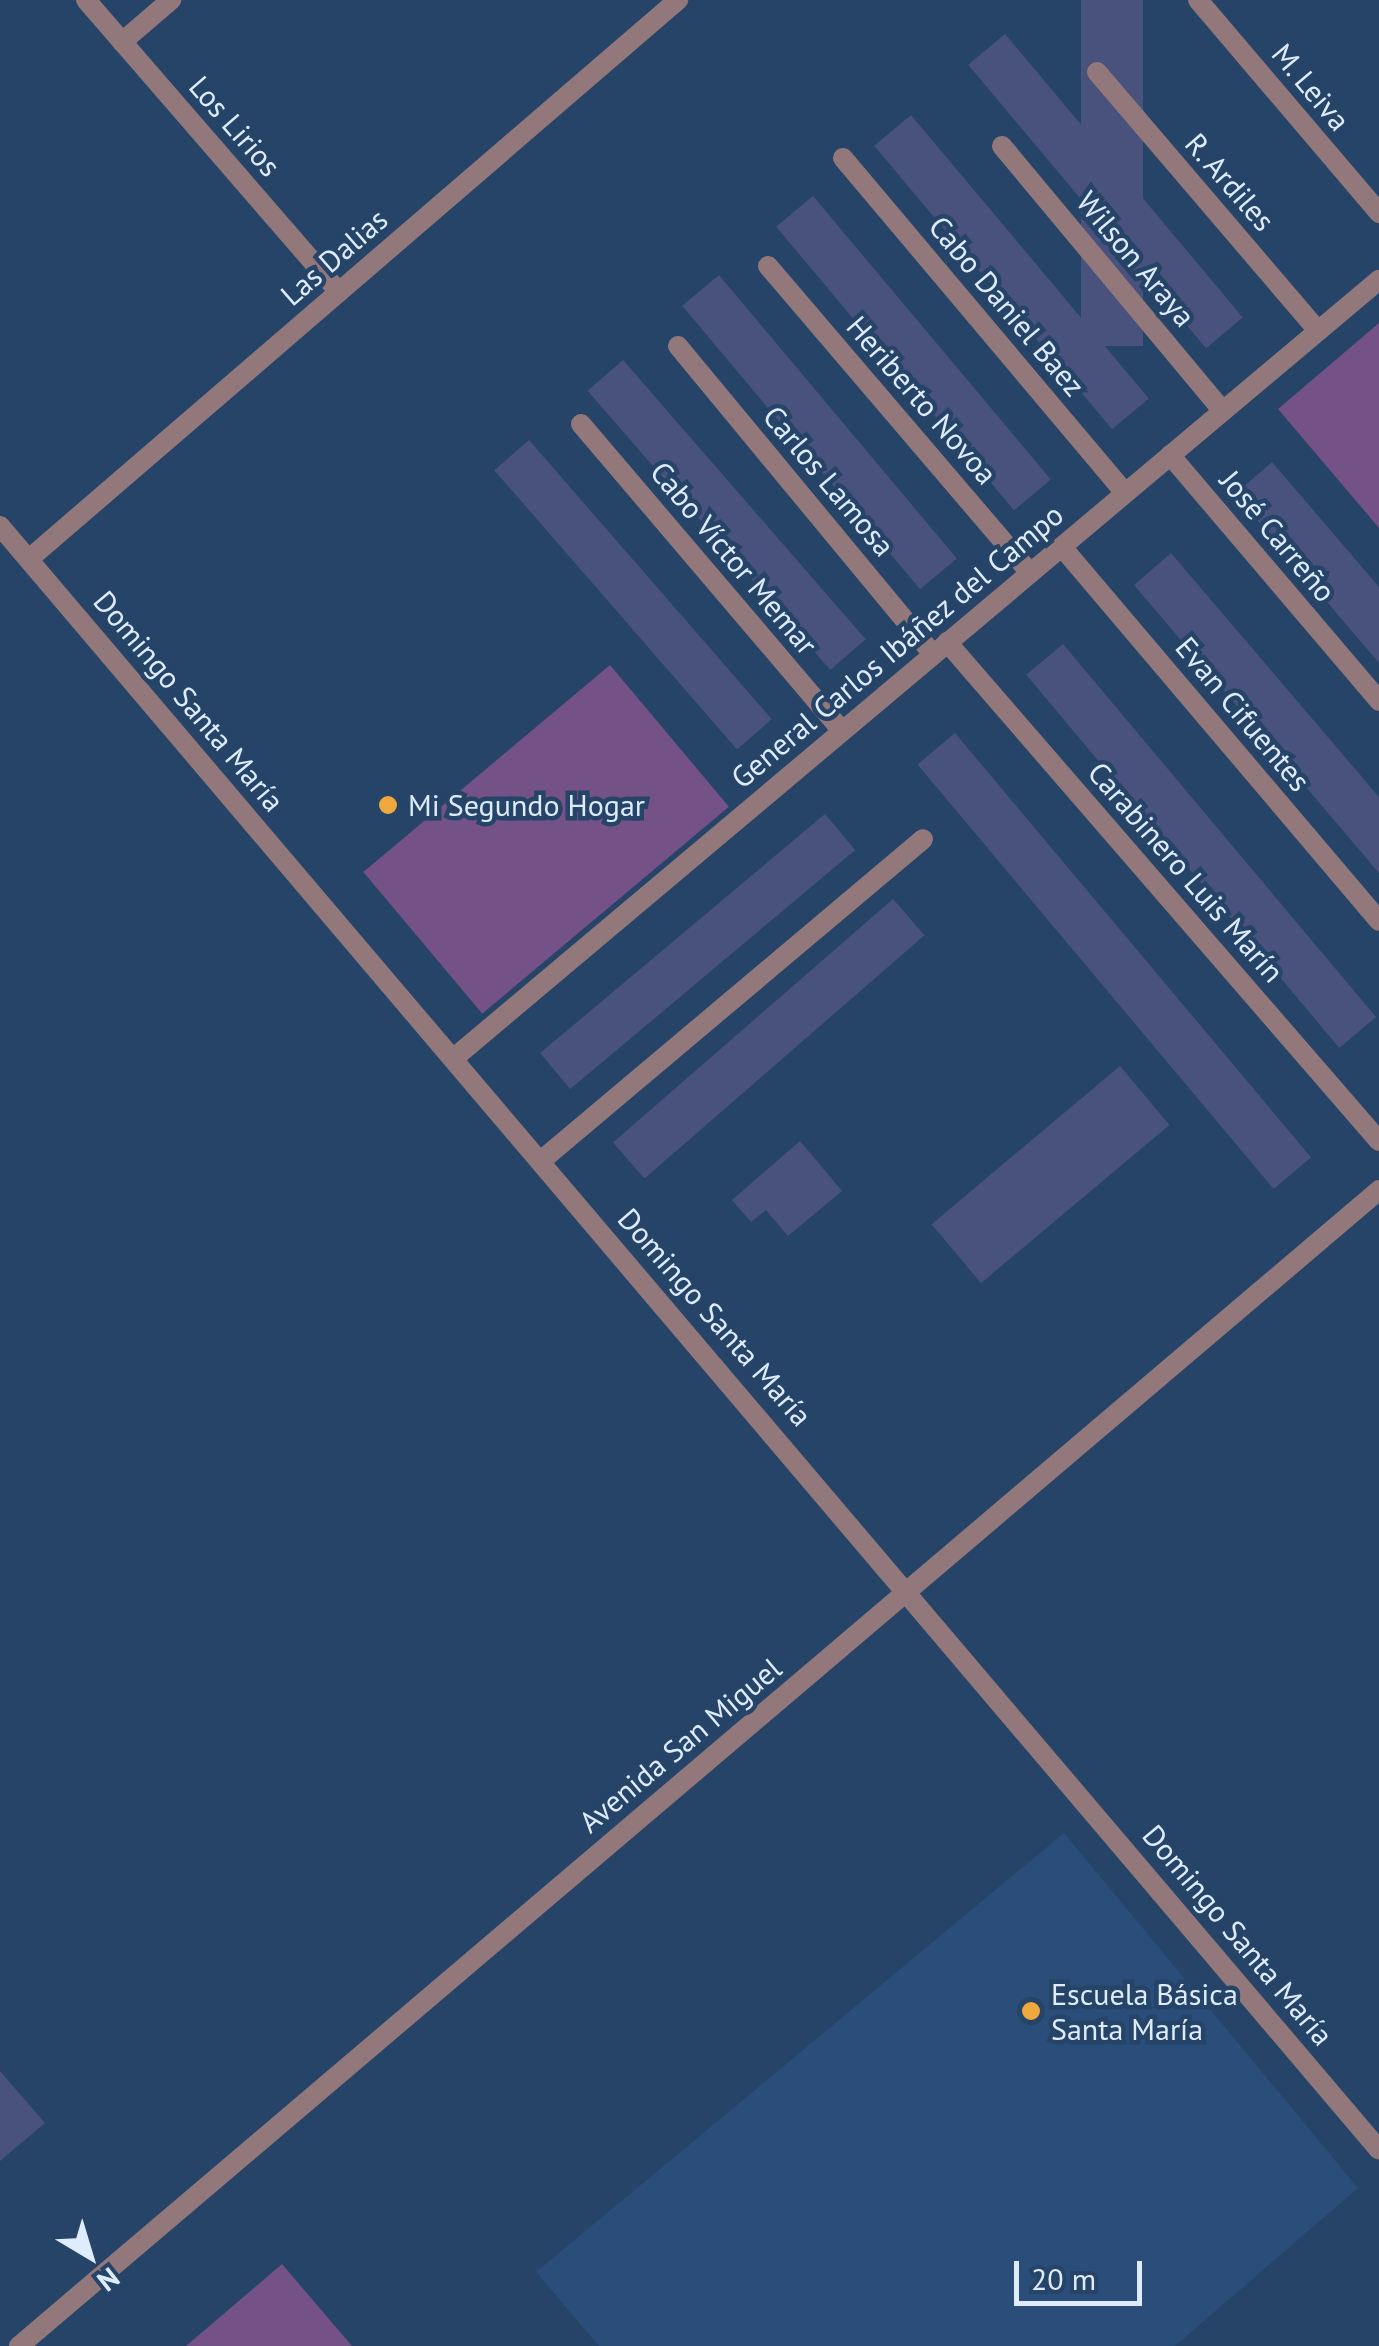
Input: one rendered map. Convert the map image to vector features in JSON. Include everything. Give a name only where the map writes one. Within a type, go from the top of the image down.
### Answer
[{"type":"street","name":"Los Lirios","points":[[86,0],[339,292]]},
{"type":"street","points":[[122,42],[171,0]]},
{"type":"street","name":"Las Dalias","points":[[29,560],[678,0]]},
{"type":"street","name":"M. Leiva","points":[[1198,0],[1379,213]]},
{"type":"street","name":"R. Ardiles","points":[[1097,72],[1318,331]]},
{"type":"street","name":"Wilson Araya","points":[[1002,146],[1223,411]]},
{"type":"street","name":"Cabo Daniel Baez","points":[[842,158],[1125,493]]},
{"type":"street","name":"Heriberto Novoa","points":[[768,266],[1030,573]]},
{"type":"street","name":"General Carlos Ibáñez del Campo","points":[[454,1058],[1379,280]]},
{"type":"street","name":"Carlos Lamosa","points":[[678,346],[940,648]]},
{"type":"street","name":"Cabo Víctor Memar","points":[[581,424],[842,731]]},
{"type":"street","name":"José Carreño","points":[[1170,455],[1379,701]]},
{"type":"street","name":"Domingo Santa María","points":[[0,526],[909,1590],[1379,2150]]},
{"type":"street","name":"Evan Cifuentes","points":[[1062,547],[1379,921]]},
{"type":"street","name":"Carabinero Luis Marín","points":[[940,648],[1379,1142]]},
{"type":"street","points":[[542,1160],[923,839]]},
{"type":"street","name":"Avenida San Miguel","points":[[20,2346],[1379,1190]]},
{"type":"shaded area","points":[[1379,323],[1379,528],[1278,409]]},
{"type":"shaded area","points":[[610,665],[729,807],[482,1014],[363,872]]},
{"type":"shaded area","name":"Escuela Básica Santa María","points":[[1064,1833],[1358,2188],[1175,2346],[599,2346],[536,2272]]},
{"type":"shaded area","points":[[282,2264],[352,2346],[186,2346]]},
{"type":"building","points":[[1081,0],[1143,0],[1143,346],[1081,346]]},
{"type":"building","points":[[1005,34],[1243,317],[1206,348],[968,65]]},
{"type":"building","points":[[911,115],[1149,398],[1112,429],[874,146]]},
{"type":"building","points":[[813,196],[1051,479],[1014,510],[776,227]]},
{"type":"building","points":[[719,275],[957,558],[920,589],[682,306]]},
{"type":"building","points":[[623,360],[866,639],[830,670],[588,391]]},
{"type":"building","points":[[529,440],[772,719],[737,749],[494,470]]},
{"type":"building","points":[[1272,462],[1379,587],[1379,663],[1235,494]]},
{"type":"building","points":[[1171,553],[1379,797],[1379,873],[1134,585]]},
{"type":"building","points":[[1063,644],[1376,1017],[1339,1048],[1026,675]]},
{"type":"building","points":[[955,733],[1311,1157],[1274,1189],[917,764]]},
{"type":"building","points":[[825,814],[855,850],[570,1089],[540,1053]]},
{"type":"building","points":[[893,899],[924,935],[644,1179],[613,1142]]},
{"type":"building","points":[[1120,1066],[1169,1125],[981,1283],[932,1224]]},
{"type":"building","points":[[800,1141],[842,1191],[788,1236],[766,1210],[751,1222],[732,1200]]},
{"type":"building","points":[[0,2071],[45,2123],[0,2161]]},
{"type":"place","name":"Mi Segundo Hogar","points":[[388,805]]},
{"type":"place","name":"Escuela Básica Santa María","points":[[1031,2011]]}]
